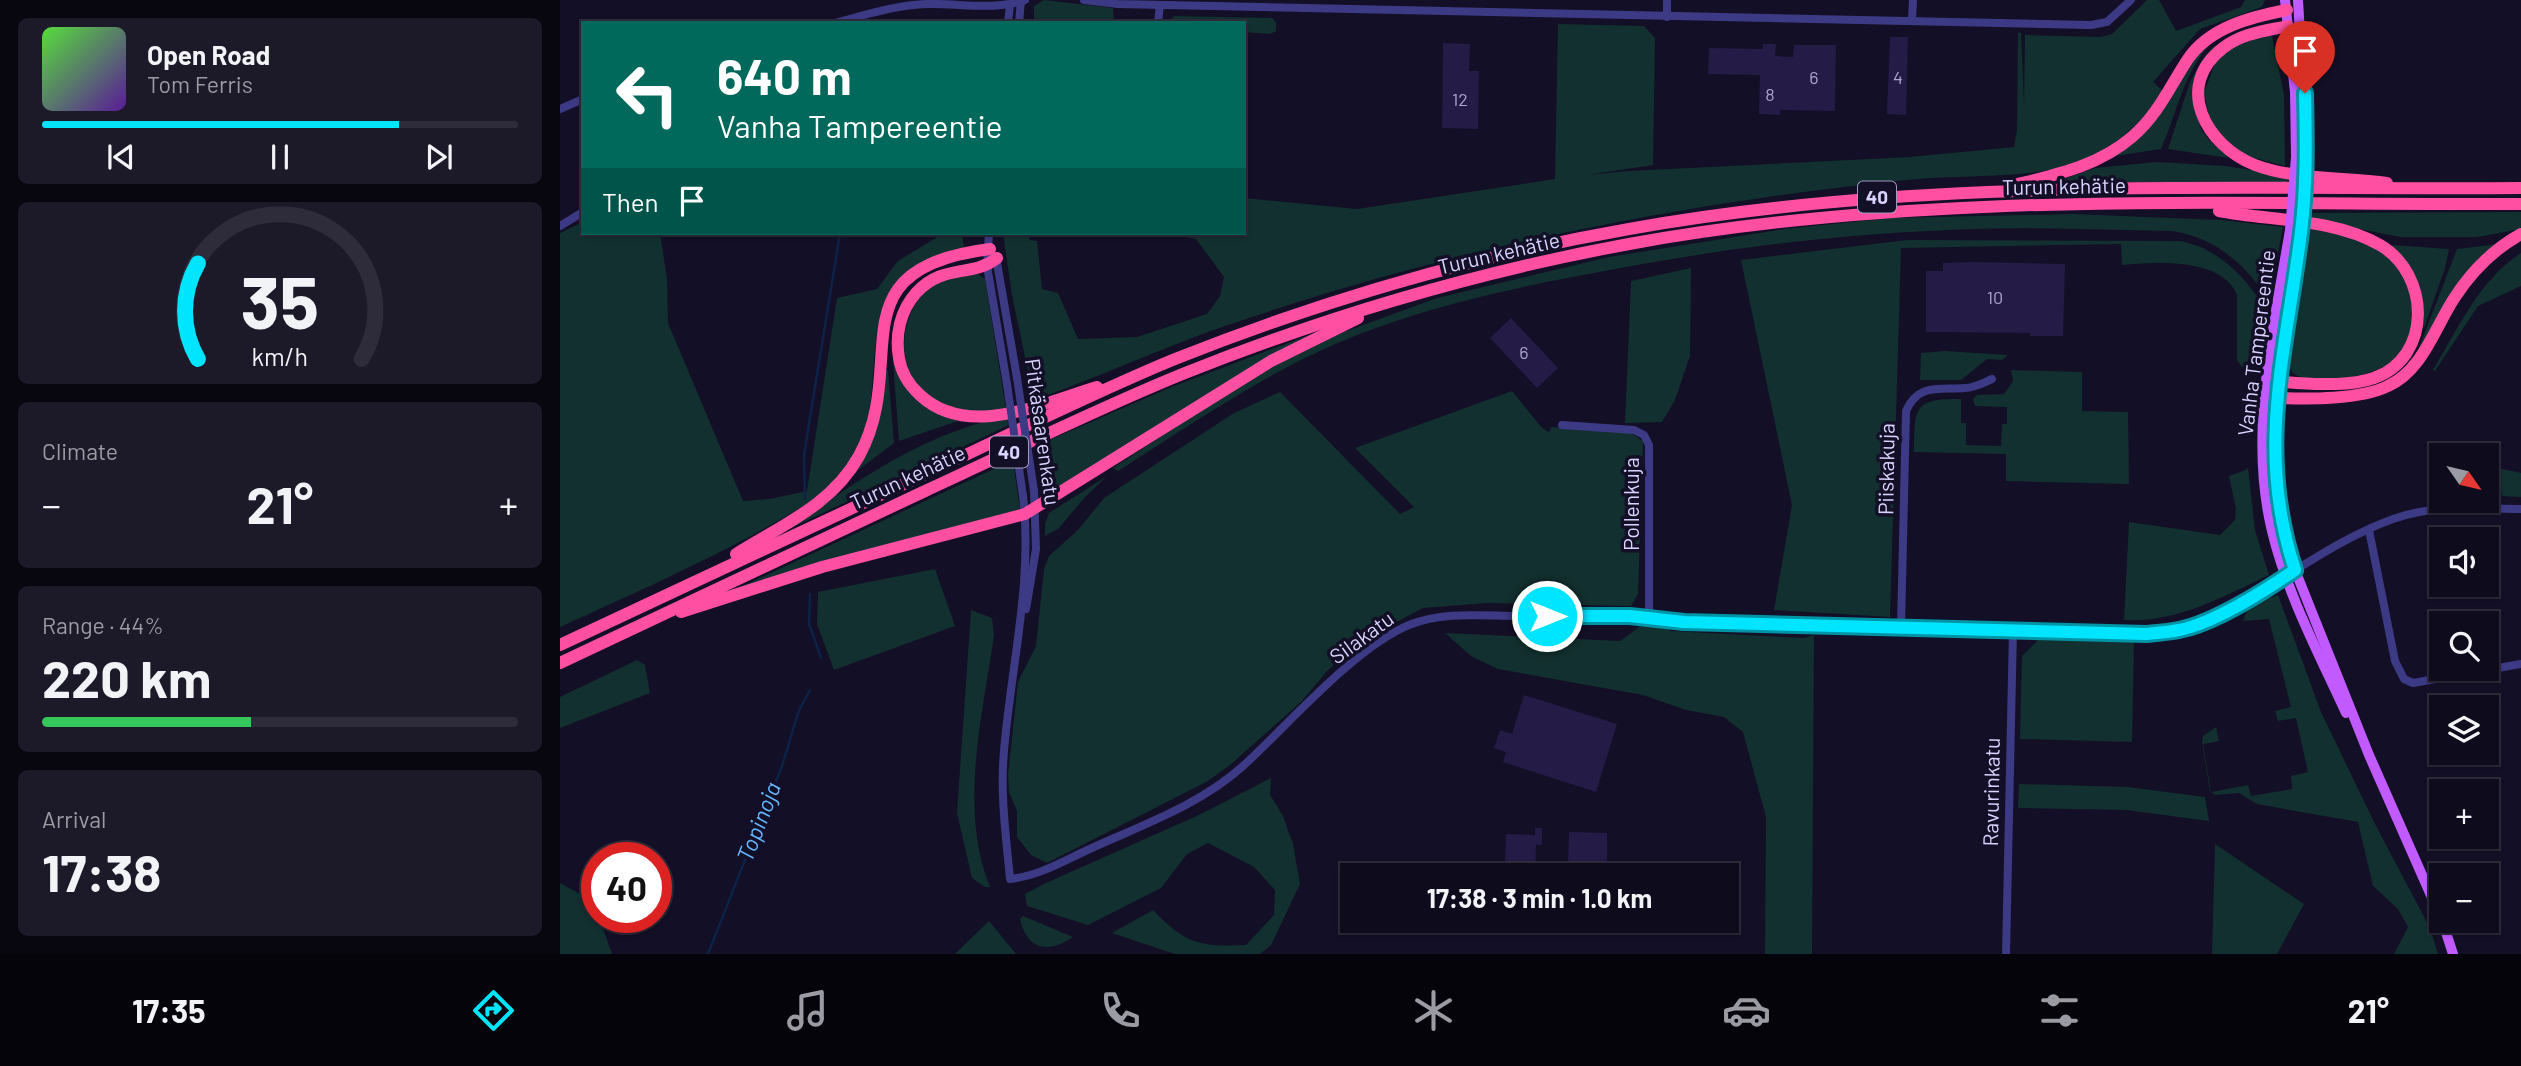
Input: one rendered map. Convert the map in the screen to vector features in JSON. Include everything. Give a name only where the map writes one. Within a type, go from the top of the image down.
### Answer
[{"type":"highway","points":[[1991,192],[2064,173],[2093,163],[2115,150],[2150,118],[2189,58],[2206,40],[2229,27],[2286,5]]},
{"type":"highway","points":[[2288,26],[2237,38],[2212,58],[2199,92],[2201,112],[2214,138],[2255,165],[2315,176],[2354,178],[2426,189]]},
{"type":"highway","name":"Turun kehätie","points":[[560,645],[1134,377],[1255,329],[1338,300],[1511,253],[1628,229],[1756,209],[1905,195],[2521,188]]},
{"type":"highway","name":"Turun kehätie","points":[[560,663],[1068,425],[1181,375],[1262,343],[1394,300],[1502,271],[1630,244],[1755,225],[1917,209],[2521,204]]},
{"type":"highway","points":[[2191,205],[2255,218],[2314,224],[2362,236],[2393,255],[2413,281],[2418,300],[2417,324],[2407,349],[2391,368],[2365,381],[2278,382]]},
{"type":"highway","points":[[2271,394],[2365,394],[2393,384],[2417,361],[2455,297],[2474,272],[2501,246],[2521,234]]},
{"type":"highway","points":[[991,257],[936,278],[917,293],[904,311],[897,343],[900,363],[909,383],[926,401],[946,412],[982,417],[1134,377]]},
{"type":"highway","points":[[694,581],[806,513],[837,489],[859,457],[871,429],[879,389],[884,318],[894,296],[909,278],[932,261],[991,257]]},
{"type":"highway","points":[[634,628],[799,574],[1030,512],[1271,360],[1394,300]]},
{"type":"main road","name":"Vanha Tampereentie","points":[[2271,394],[2278,382],[2296,231],[2301,157],[2298,0]]},
{"type":"main road","name":"Vanha Tampereentie","points":[[2286,5],[2301,157]]},
{"type":"main road","points":[[2286,5],[2300,16],[2288,26]]},
{"type":"main road","name":"Vanha Tampereentie","points":[[2296,231],[2271,394],[2276,493],[2291,573],[2343,706],[2369,755],[2429,890]]},
{"type":"main road","name":"Vanha Tampereentie","points":[[2446,933],[2453,954]]},
{"type":"street","points":[[1084,0],[1160,5],[1240,4],[1667,17],[2098,25],[2112,19],[2128,3]]},
{"type":"street","points":[[1667,0],[1667,17]]},
{"type":"street","points":[[1912,21],[1913,0]]},
{"type":"street","points":[[843,21],[903,6],[1010,5],[1023,1],[1019,21]]},
{"type":"street","points":[[1007,21],[1010,5]]},
{"type":"street","points":[[1158,21],[1160,5]]},
{"type":"street","points":[[560,109],[581,100]]},
{"type":"street","points":[[560,226],[581,213]]},
{"type":"street","name":"Pitkäsaarenkatu","points":[[989,235],[1023,496],[1030,512]]},
{"type":"street","name":"Pitkäsaarenkatu","points":[[991,257],[1017,378],[1034,491],[1022,621],[1003,774],[1003,818],[1010,879]]},
{"type":"street","name":"Piiskakuja","points":[[1901,627],[1906,411],[1918,393],[1931,387],[1968,388],[1992,379]]},
{"type":"street","name":"Pollenkuja","points":[[1562,425],[1634,430],[1644,435],[1649,446],[1649,617]]},
{"type":"street","name":"Silakatu","points":[[1010,879],[1034,874],[1208,793],[1241,768],[1349,667],[1382,640],[1405,627],[1450,615],[1649,617],[1684,622],[2147,634],[2181,630],[2231,608],[2369,530],[2394,519],[2428,510],[2521,509]]},
{"type":"street","points":[[2369,530],[2398,671],[2407,682],[2521,664]]},
{"type":"street","name":"Ravurinkatu","points":[[2006,954],[2013,630]]},
{"type":"green space","points":[[1044,0],[1113,8],[1114,21],[1034,21],[1034,6]]},
{"type":"green space","points":[[2147,0],[2159,0],[2176,31],[2241,7],[2245,0],[2265,0],[2262,7],[2200,29],[2153,82],[2163,91],[2137,124],[2109,147],[2079,161],[2048,170],[2016,174],[1906,180],[1738,201],[1490,249],[1327,293],[1246,319],[1034,400],[1012,295],[1003,235],[1030,235],[1029,240],[1037,241],[1042,289],[1058,293],[1078,339],[1137,337],[1207,314],[1220,296],[1224,277],[1196,239],[1176,235],[1246,235],[1246,198],[1357,209],[1555,179],[1558,24],[1644,26],[1655,38],[1653,165],[1587,175],[1910,157],[2014,147],[2017,130],[2018,32],[2021,33],[2024,105],[2025,35],[2101,37],[2112,34]]},
{"type":"green space","points":[[1174,16],[1272,18],[1276,22],[1276,31],[1270,34],[1246,32],[1246,21],[1170,21]]},
{"type":"green space","points":[[2266,35],[2272,36],[2284,95],[2285,166],[2243,155],[2211,126],[2204,93],[2216,61],[2234,47]]},
{"type":"green space","points":[[2213,41],[2188,79],[2161,149],[2115,156],[2193,59]]},
{"type":"green space","points":[[2215,45],[2195,108],[2201,129],[2207,138],[2229,158],[2168,149],[2190,82],[2202,60]]},
{"type":"green space","points":[[2157,162],[2226,166],[2287,176],[2287,182],[2056,182],[2095,168]]},
{"type":"green space","points":[[2521,212],[2521,229],[2477,237],[2400,237],[2309,219],[2310,213]]},
{"type":"green space","points":[[2073,214],[2221,220],[2283,227],[2271,289],[2266,296],[2237,262],[2214,245],[2172,231],[2023,228],[1927,231],[1791,242],[1700,254],[1504,291],[1434,309],[1366,332],[1278,372],[1118,471],[1113,468],[1260,372],[1322,340],[1437,298],[1609,257],[1784,229],[1891,218]]},
{"type":"green space","points":[[581,223],[581,235],[660,235],[667,279],[668,323],[743,501],[770,499],[807,491],[837,298],[877,289],[898,261],[941,235],[962,235],[964,247],[921,263],[895,286],[881,314],[875,346],[869,414],[858,447],[829,487],[762,530],[560,627],[560,233]]},
{"type":"green space","points":[[2309,229],[2348,236],[2373,246],[2395,261],[2404,271],[2409,286],[2412,323],[2406,345],[2390,363],[2364,374],[2333,380],[2306,379],[2289,368],[2286,351]]},
{"type":"green space","points":[[1907,240],[2180,241],[2194,245],[2218,256],[2228,264],[2264,306],[2252,371],[2247,374],[2237,360],[2237,295],[2229,283],[2203,268],[2169,263],[2122,265],[2121,244],[1901,248],[1890,617],[1774,610],[1792,505],[1741,260]]},
{"type":"green space","points":[[2499,244],[2417,353],[2457,249]]},
{"type":"green space","points":[[2392,245],[2449,249],[2424,328],[2419,284],[2414,273]]},
{"type":"green space","points":[[2521,253],[2521,286],[2478,306],[2435,371],[2433,370],[2481,291],[2506,264]]},
{"type":"green space","points":[[1691,268],[1690,356],[1675,400],[1662,422],[1625,423],[1631,281]]},
{"type":"green space","points":[[976,273],[985,279],[1006,409],[968,411],[941,404],[919,387],[910,372],[905,355],[909,319],[917,303],[929,289],[944,280]]},
{"type":"green space","points":[[1312,334],[1052,491],[1042,489],[1038,445],[1169,388]]},
{"type":"green space","points":[[1945,351],[2008,355],[2002,360],[1987,359],[1961,380],[1920,380],[1921,353]]},
{"type":"green space","points":[[893,361],[921,400],[937,410],[964,419],[899,441]]},
{"type":"green space","points":[[884,370],[888,371],[894,443],[857,471],[875,432]]},
{"type":"green space","points":[[2011,370],[2082,372],[2082,411],[2128,412],[2129,484],[2006,481],[2006,454],[1914,452],[1916,416],[1920,409],[1925,404],[1945,399],[1961,399],[1961,423],[1966,423],[1966,445],[2001,446],[2002,424],[2007,424],[2007,407],[1975,406],[1973,399],[1977,395],[2004,394],[2013,381]]},
{"type":"green space","points":[[1512,391],[1542,428],[1549,432],[1551,427],[1631,433],[1643,441],[1638,594],[1631,606],[1487,603],[1423,608],[1361,641],[1327,671],[1302,701],[1208,781],[1047,863],[1031,855],[1017,837],[1017,811],[1009,792],[1008,775],[1018,682],[1036,646],[1044,569],[1049,556],[1078,530],[1104,498],[1234,413],[1280,392],[1400,514],[1414,507],[1355,448]]},
{"type":"green space","points":[[1007,416],[1009,425],[789,529],[866,476],[919,447],[947,434]]},
{"type":"green space","points":[[1013,460],[1020,511],[732,591]]},
{"type":"green space","points":[[2248,467],[2255,530],[2269,575],[2181,613],[2144,620],[2124,620],[2129,522],[2220,535],[2235,520],[2236,509],[2229,476]]},
{"type":"green space","points":[[2499,468],[2521,473],[2521,497],[2502,496]]},
{"type":"green space","points":[[1107,476],[1058,529],[1045,536],[1049,513]]},
{"type":"green space","points":[[935,569],[955,626],[834,670],[817,624],[818,592]]},
{"type":"green space","points":[[2278,595],[2321,712],[2375,824],[2429,926],[2429,933],[2432,933],[2438,954],[2394,954],[2408,927],[2398,909],[2373,886],[2358,822],[2257,804],[2239,793],[2215,795],[2211,792],[2248,785],[2251,796],[2292,789],[2291,776],[2308,772],[2296,718],[2278,721],[2275,711],[2291,707],[2269,619],[2243,621],[2249,605]]},
{"type":"green space","points":[[971,610],[992,618],[994,635],[979,729],[974,794],[981,857],[990,887],[985,887],[972,878],[957,813]]},
{"type":"green space","points":[[1658,624],[1671,631],[1804,638],[1814,635],[1812,954],[1765,954],[1766,817],[1743,732],[1724,717],[1686,710],[1643,695],[1498,669],[1471,656],[1445,633],[1620,641],[1639,627]]},
{"type":"green space","points":[[2038,640],[2134,642],[2132,742],[2020,739],[2022,656]]},
{"type":"green space","points":[[637,660],[645,665],[650,693],[560,728],[560,697]]},
{"type":"green space","points":[[2216,727],[2219,741],[2203,744],[2211,792],[2202,742],[2203,736]]},
{"type":"green space","points":[[1271,778],[1270,795],[1283,816],[1293,844],[1300,884],[1271,945],[1260,954],[1175,954],[1112,933],[1153,910],[1175,930],[1195,941],[1217,945],[1246,945],[1274,915],[1275,890],[1254,867],[1208,843],[1187,854],[1161,888],[1088,925],[1027,906],[1025,894],[1201,814]]},
{"type":"green space","points":[[2019,784],[2128,787],[2205,797],[2209,821],[2126,810],[2018,808]]},
{"type":"green space","points":[[2215,844],[2304,904],[2277,954],[2212,954]]},
{"type":"green space","points":[[560,883],[581,895],[581,933],[605,933],[612,954],[560,954]]},
{"type":"green space","points":[[1023,916],[1073,937],[1055,946],[1040,946],[1033,943],[1023,929],[1020,919]]},
{"type":"green space","points":[[989,921],[1016,954],[955,954]]},
{"type":"building","points":[[1890,37],[1908,37],[1906,115],[1887,114]]},
{"type":"building","points":[[1443,43],[1470,44],[1469,71],[1479,71],[1478,129],[1442,128]]},
{"type":"building","points":[[1763,44],[1776,44],[1775,56],[1793,57],[1794,45],[1836,45],[1835,111],[1780,110],[1780,115],[1759,114],[1760,75],[1708,74],[1709,48],[1763,49]]},
{"type":"building","points":[[1943,263],[2065,264],[2063,336],[1926,332],[1926,271],[1943,271]]},
{"type":"building","points":[[1511,318],[1558,368],[1537,388],[1490,338]]},
{"type":"building","points":[[1524,695],[1617,724],[1596,792],[1503,762],[1506,752],[1494,748],[1500,730],[1512,734]]},
{"type":"building","points":[[1535,828],[1542,828],[1542,845],[1536,845],[1535,863],[1505,863],[1506,834],[1535,835]]},
{"type":"building","points":[[1569,832],[1607,833],[1607,863],[1568,863]]},
{"type":"waterway","name":"Topinoja","points":[[805,499],[804,455],[840,235]]},
{"type":"waterway","name":"Topinoja","points":[[810,594],[809,624],[821,658]]},
{"type":"waterway","name":"Topinoja","points":[[708,954],[782,766],[799,710],[810,690]]},
{"type":"route","points":[[1547,616],[1630,616],[1684,622],[2147,634],[2181,630],[2270,588],[2295,570],[2276,493],[2274,418],[2303,214],[2307,157],[2305,93]]}]
